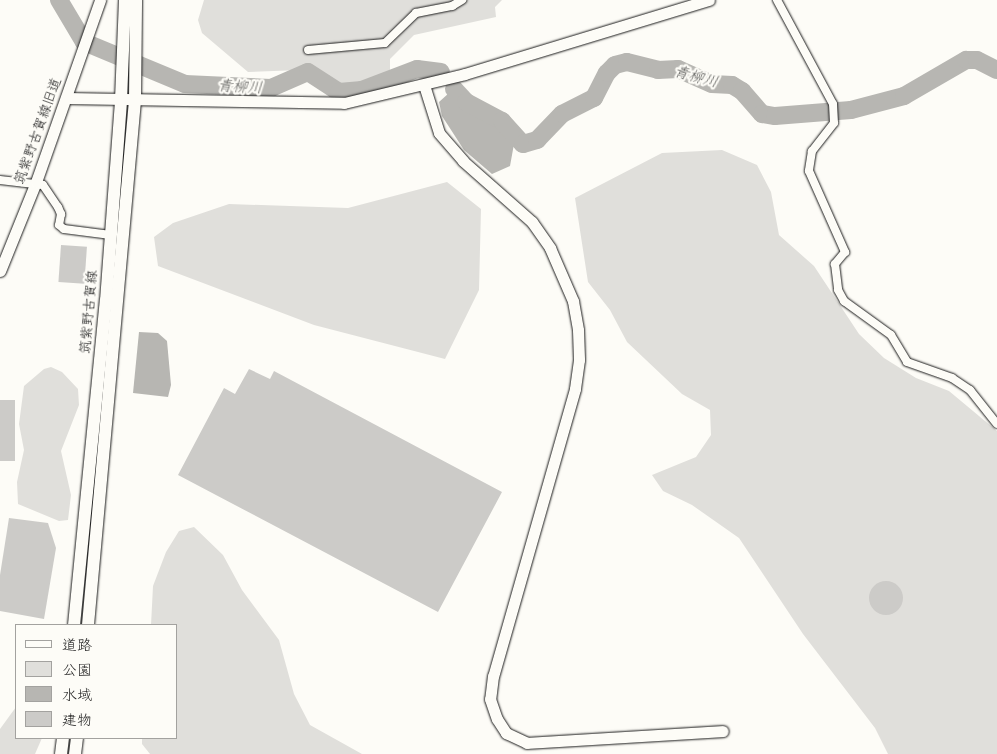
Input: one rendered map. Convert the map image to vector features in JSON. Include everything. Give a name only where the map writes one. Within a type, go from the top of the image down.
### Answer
[{"type":"main road","name":"筑紫野古賀線","points":[[88,624],[135,100],[136,72],[129,53],[124,0]]},
{"type":"main road","name":"筑紫野古賀線","points":[[74,624],[111,235],[123,67],[129,53],[136,0]]},
{"type":"main road","points":[[61,754],[62,739]]},
{"type":"main road","points":[[75,754],[77,739]]},
{"type":"street","name":"筑紫野古賀線旧道","points":[[0,271],[36,182],[100,0]]},
{"type":"street","points":[[308,50],[385,43],[416,13],[452,6],[462,0]]},
{"type":"street","points":[[66,98],[344,103],[424,85],[708,0]]},
{"type":"street","points":[[777,0],[833,104],[835,114],[832,130],[812,151],[809,171],[845,252],[835,264],[838,290],[844,301],[891,335],[907,362],[952,378],[970,390],[997,424]]},
{"type":"street","points":[[424,85],[439,133],[462,161],[532,222],[550,248],[573,301],[578,330],[579,360],[575,390],[493,676],[490,699],[497,719],[506,733],[527,743],[723,730]]},
{"type":"street","points":[[0,180],[36,182],[43,185],[58,207],[61,214],[59,225],[64,229],[111,235]]},
{"type":"green space","points":[[204,0],[502,0],[495,7],[496,17],[414,35],[390,59],[390,71],[377,84],[342,90],[324,77],[300,70],[248,72],[202,33],[198,20]]},
{"type":"green space","points":[[722,150],[757,165],[771,192],[779,235],[814,266],[859,334],[884,358],[916,378],[949,391],[997,431],[997,754],[888,754],[875,728],[803,634],[739,538],[692,505],[663,491],[652,475],[696,457],[711,435],[710,410],[682,394],[627,342],[610,310],[588,282],[575,198],[662,153]]},
{"type":"green space","points":[[447,182],[481,209],[479,290],[445,359],[314,325],[158,266],[154,237],[173,223],[229,204],[348,208]]},
{"type":"green space","points":[[51,367],[62,372],[78,389],[79,405],[61,451],[71,495],[68,520],[59,521],[18,504],[17,482],[24,450],[19,424],[24,386],[44,369]]},
{"type":"green space","points":[[194,527],[223,555],[242,590],[279,640],[294,694],[310,725],[362,754],[150,754],[142,744],[142,739],[178,739],[178,624],[151,624],[153,586],[166,552],[179,531]]},
{"type":"green space","points":[[15,708],[15,739],[42,739],[35,754],[0,754],[0,729]]},
{"type":"water","points":[[449,93],[463,107],[501,128],[514,144],[510,166],[492,174],[464,150],[442,116],[439,102]]},
{"type":"water","points":[[139,332],[158,333],[167,341],[171,385],[168,397],[133,393]]},
{"type":"building","points":[[61,245],[87,247],[84,284],[58,282]]},
{"type":"building","points":[[249,369],[270,379],[274,371],[502,492],[438,612],[178,475],[224,388],[235,394]]},
{"type":"building","points":[[0,400],[15,400],[15,461],[0,461]]},
{"type":"building","points":[[9,518],[48,523],[56,548],[44,619],[0,611],[0,575]]},
{"type":"building","points":[[886,581],[893,582],[898,586],[902,591],[902,605],[898,610],[893,614],[886,615],[879,614],[874,610],[870,605],[869,598],[870,591],[874,586],[879,582]]},
{"type":"waterway","name":"青柳川","points":[[59,0],[84,42],[185,84],[271,88],[308,72],[339,92],[362,90],[417,69],[441,72]]},
{"type":"waterway","name":"青柳川","points":[[454,89],[466,102],[502,121],[523,144],[537,140],[562,114],[594,98],[607,73],[615,65],[627,62],[658,70],[678,69],[712,84],[732,85],[742,91],[762,114],[775,116],[851,110],[904,96],[966,60],[977,60],[997,70]]}]
